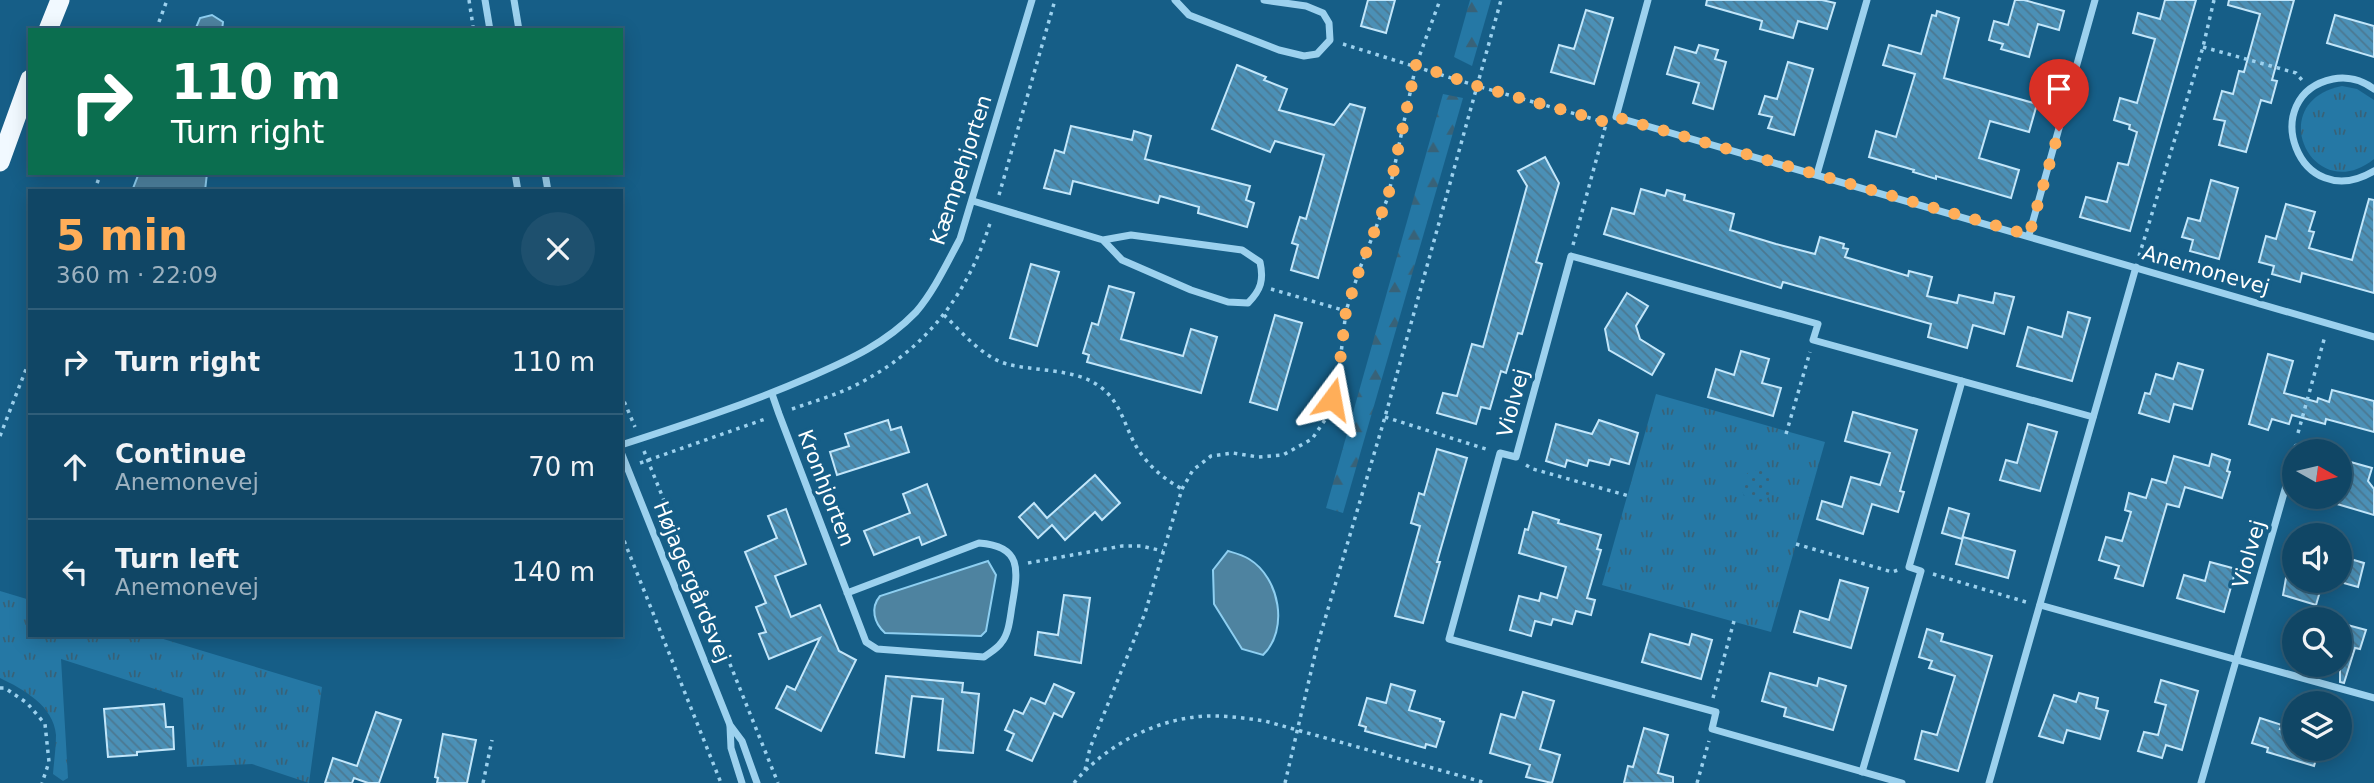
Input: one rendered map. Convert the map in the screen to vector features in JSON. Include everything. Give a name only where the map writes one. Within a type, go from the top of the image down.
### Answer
[{"type":"highway","points":[[49,28],[60,0]]},
{"type":"highway","points":[[0,162],[28,85]]},
{"type":"street","points":[[485,0],[490,28]]},
{"type":"street","points":[[514,0],[519,28]]},
{"type":"street","name":"Kæmpehjorten","points":[[623,444],[772,394],[865,352],[883,341],[917,310],[945,269],[960,239],[1032,0]]},
{"type":"street","points":[[1175,0],[1189,15],[1279,50],[1304,56],[1317,54],[1330,40],[1329,23],[1323,13],[1306,6],[1264,0]]},
{"type":"street","name":"Anemonevej","points":[[1648,0],[1616,117],[2374,337]]},
{"type":"street","points":[[1817,174],[1867,0]]},
{"type":"street","points":[[2029,235],[2095,0]]},
{"type":"street","points":[[2374,89],[2356,79],[2324,81],[2310,89],[2298,103],[2292,120],[2292,137],[2297,154],[2308,168],[2323,177],[2340,181],[2357,179],[2374,171]]},
{"type":"street","points":[[973,201],[1103,240],[1131,235],[1241,250],[1260,262],[1263,277],[1258,293],[1248,303],[1228,302],[1191,290],[1122,260],[1103,240]]},
{"type":"street","points":[[1571,256],[1818,324],[1813,341],[2093,417]]},
{"type":"street","name":"Violvej","points":[[1571,256],[1516,457],[1500,453],[1449,639],[1709,710]]},
{"type":"street","points":[[1989,783],[2136,267]]},
{"type":"street","points":[[1862,772],[1921,571],[1909,567],[1962,381]]},
{"type":"street","name":"Kronhjorten","points":[[772,394],[866,642],[877,649],[984,657],[1002,643],[1007,632],[1017,574],[1016,565]]},
{"type":"street","name":"Højagergårdsvej","points":[[623,457],[730,725],[742,741],[757,783]]},
{"type":"street","name":"Violvej","points":[[2201,783],[2282,501]]},
{"type":"street","points":[[847,593],[979,543],[997,544],[1014,558],[1016,565]]},
{"type":"street","points":[[2040,605],[2374,698]]},
{"type":"street","points":[[1709,710],[1716,712],[1712,729],[1902,783]]},
{"type":"street","name":"Højagergårdsvej","points":[[730,725],[731,748],[742,783]]},
{"type":"path","points":[[157,28],[167,0]]},
{"type":"path","points":[[469,0],[474,28]]},
{"type":"path","points":[[627,467],[851,388],[898,361],[924,338],[944,315],[970,275],[984,244],[1055,0]]},
{"type":"path","points":[[1085,770],[1090,748],[1145,613],[1182,489],[1193,470],[1211,456],[1233,453],[1258,457],[1283,455],[1312,439],[1327,417],[1340,362],[1346,311],[1388,197],[1416,65],[1440,0]]},
{"type":"path","points":[[1285,783],[1317,646],[1385,417],[1501,0]]},
{"type":"path","points":[[2136,267],[2203,47],[2214,0]]},
{"type":"path","points":[[1330,40],[1477,86],[1606,122],[1571,256]]},
{"type":"path","points":[[2203,47],[2296,73],[2310,89]]},
{"type":"path","points":[[1260,286],[1346,311]]},
{"type":"path","points":[[944,315],[984,353],[1005,363],[1073,376],[1096,384],[1121,408],[1140,454],[1164,479],[1182,489]]},
{"type":"path","points":[[2298,439],[2299,425],[2328,324]]},
{"type":"path","points":[[1786,434],[1813,341]]},
{"type":"path","points":[[0,436],[28,364]]},
{"type":"path","points":[[623,399],[778,783]]},
{"type":"path","points":[[1385,417],[1500,453]]},
{"type":"path","points":[[1516,457],[1533,469],[1629,496]]},
{"type":"path","points":[[623,538],[721,783]]},
{"type":"path","points":[[1796,544],[1892,572],[1909,567]]},
{"type":"path","points":[[1016,565],[1122,546],[1141,545],[1163,551]]},
{"type":"path","points":[[1921,571],[2040,605]]},
{"type":"path","points":[[1709,710],[1734,621]]},
{"type":"path","points":[[0,688],[5,688],[27,703],[45,724],[49,762],[42,783]]},
{"type":"path","points":[[1074,783],[1085,770],[1114,747],[1153,727],[1195,717],[1237,717],[1297,729],[1486,783]]},
{"type":"path","points":[[1697,783],[1712,729]]},
{"type":"path","points":[[483,783],[492,740]]},
{"type":"green space","points":[[1470,0],[1491,0],[1472,66],[1454,57]]},
{"type":"green space","points":[[2342,86],[2357,89],[2374,100],[2374,159],[2352,171],[2332,171],[2316,162],[2305,147],[2301,129],[2305,111],[2318,96]]},
{"type":"green space","points":[[1443,94],[1463,98],[1343,513],[1326,508]]},
{"type":"green space","points":[[1656,394],[1825,442],[1771,632],[1602,585]],"holes":[[[1756,470],[1771,479],[1771,493],[1744,496],[1743,479]]]},
{"type":"green space","points":[[1757,470],[1768,475],[1773,486],[1768,497],[1757,502],[1746,497],[1741,486],[1746,475]]},
{"type":"green space","points":[[0,591],[28,599],[28,637],[157,637],[322,687],[309,783],[252,764],[187,767],[183,698],[61,659],[68,778],[63,781],[53,774],[56,735],[50,715],[27,693],[0,678]]},
{"type":"shaded area","points":[[212,15],[223,22],[222,28],[196,28],[200,18]]},
{"type":"shaded area","points":[[138,175],[207,175],[205,189],[133,189]]},
{"type":"shaded area","points":[[1228,551],[1247,558],[1260,568],[1274,591],[1278,619],[1276,632],[1263,655],[1242,649],[1214,604],[1213,570]]},
{"type":"shaded area","points":[[988,561],[996,575],[986,631],[981,636],[885,633],[878,625],[874,610],[880,596]]},
{"type":"building","points":[[1368,0],[1395,0],[1386,33],[1361,26]]},
{"type":"building","points":[[1707,0],[1822,0],[1835,3],[1827,29],[1798,21],[1793,38],[1760,29],[1762,21],[1706,5]]},
{"type":"building","points":[[2015,0],[2064,11],[2059,30],[2038,24],[2029,57],[2001,49],[2003,44],[1989,40],[1994,21],[2008,25]]},
{"type":"building","points":[[2165,0],[2196,0],[2130,231],[2080,217],[2086,197],[2107,202],[2118,163],[2128,165],[2137,132],[2129,129],[2130,125],[2114,120],[2120,98],[2137,103],[2155,39],[2133,33],[2138,13],[2160,19]]},
{"type":"building","points":[[2229,0],[2294,0],[2272,80],[2277,81],[2271,103],[2261,100],[2246,152],[2219,145],[2225,121],[2214,119],[2222,91],[2233,94],[2239,71],[2244,72],[2260,14],[2228,5]]},
{"type":"building","points":[[1586,10],[1613,18],[1594,84],[1551,72],[1559,45],[1574,49]]},
{"type":"building","points":[[1937,11],[1959,18],[1944,78],[2037,104],[2029,132],[1990,121],[1979,158],[2019,170],[2011,198],[1936,176],[1936,179],[1869,157],[1876,131],[1896,137],[1915,74],[1883,65],[1889,45],[1921,54],[1932,15],[1936,16]]},
{"type":"building","points":[[2335,15],[2374,26],[2374,57],[2327,43]]},
{"type":"building","points":[[1699,45],[1718,50],[1715,59],[1726,62],[1713,109],[1693,103],[1699,83],[1667,74],[1675,47],[1696,53]]},
{"type":"building","points":[[1788,62],[1813,69],[1794,135],[1768,128],[1772,117],[1759,114],[1765,96],[1777,99]]},
{"type":"building","points":[[1237,65],[1287,89],[1279,110],[1334,125],[1350,104],[1365,108],[1318,278],[1291,270],[1298,245],[1292,243],[1300,217],[1306,219],[1324,155],[1275,141],[1270,152],[1212,129]]},
{"type":"building","points":[[1071,126],[1132,140],[1134,131],[1151,136],[1145,159],[1250,186],[1246,200],[1254,203],[1247,227],[1198,213],[1199,207],[1160,196],[1158,203],[1073,181],[1070,194],[1044,188],[1055,150],[1064,153]]},
{"type":"building","points":[[1545,157],[1559,183],[1536,262],[1542,264],[1522,334],[1518,333],[1506,373],[1501,371],[1490,409],[1481,407],[1476,424],[1437,413],[1443,393],[1457,396],[1472,344],[1483,347],[1527,186],[1518,171]]},
{"type":"building","points":[[2211,180],[2238,188],[2219,259],[2190,251],[2193,240],[2182,237],[2188,218],[2200,221]]},
{"type":"building","points":[[1641,189],[1665,196],[1667,190],[1685,195],[1684,200],[1734,214],[1730,230],[1776,244],[1815,254],[1820,237],[1844,244],[1843,248],[1848,249],[1845,257],[1908,276],[1909,271],[1932,277],[1927,296],[1957,303],[1959,295],[1993,303],[1995,293],[2014,297],[2004,334],[1973,325],[1967,348],[1928,337],[1931,324],[1783,282],[1781,288],[1604,234],[1612,208],[1634,214]]},
{"type":"building","points":[[2369,199],[2374,200],[2374,293],[2302,273],[2300,282],[2272,274],[2274,266],[2259,262],[2266,236],[2276,239],[2286,204],[2315,212],[2309,231],[2314,232],[2309,248],[2352,260]]},
{"type":"building","points":[[1031,264],[1059,272],[1037,346],[1010,338]]},
{"type":"building","points":[[1109,286],[1134,293],[1121,339],[1183,356],[1191,329],[1217,337],[1201,393],[1087,362],[1089,355],[1083,353],[1092,323],[1098,325]]},
{"type":"building","points":[[1627,293],[1648,306],[1636,326],[1640,339],[1664,354],[1652,375],[1609,350],[1605,329]]},
{"type":"building","points":[[2068,312],[2090,318],[2072,381],[2017,366],[2028,327],[2062,337]]},
{"type":"building","points":[[1275,315],[1302,323],[1277,410],[1250,402]]},
{"type":"building","points":[[1741,351],[1769,359],[1762,383],[1781,388],[1773,416],[1708,397],[1716,369],[1734,375]]},
{"type":"building","points":[[2268,354],[2293,361],[2284,393],[2317,402],[2318,398],[2329,402],[2332,390],[2374,401],[2374,432],[2326,419],[2325,424],[2292,415],[2289,424],[2272,419],[2268,430],[2249,424]]},
{"type":"building","points":[[2178,363],[2203,370],[2192,409],[2174,404],[2169,422],[2139,413],[2145,393],[2150,394],[2156,374],[2173,379]]},
{"type":"building","points":[[1853,412],[1917,430],[1900,491],[1904,492],[1898,512],[1872,504],[1863,534],[1817,519],[1822,501],[1842,507],[1851,477],[1880,485],[1890,453],[1845,441]]},
{"type":"building","points":[[888,420],[891,430],[901,427],[909,452],[837,475],[830,452],[849,446],[845,434]]},
{"type":"building","points":[[1599,420],[1638,433],[1629,464],[1611,459],[1609,465],[1589,460],[1587,466],[1567,460],[1565,467],[1546,461],[1556,424],[1592,434]]},
{"type":"building","points":[[2028,424],[2057,432],[2040,491],[2000,480],[2006,460],[2017,463]]},
{"type":"building","points":[[1437,449],[1467,458],[1437,562],[1440,562],[1423,623],[1395,616],[1420,526],[1411,523],[1419,493],[1424,495]]},
{"type":"building","points":[[2212,454],[2230,460],[2227,471],[2230,472],[2222,498],[2185,487],[2179,507],[2167,504],[2143,586],[2115,578],[2119,566],[2099,560],[2106,537],[2122,541],[2131,512],[2125,510],[2129,493],[2146,498],[2152,479],[2166,483],[2174,456],[2209,466]]},
{"type":"building","points":[[2352,462],[2372,468],[2368,481],[2374,489],[2374,515],[2352,508]]},
{"type":"building","points":[[1095,475],[1120,503],[1102,520],[1095,512],[1065,540],[1052,525],[1038,538],[1019,517],[1034,503],[1047,518]]},
{"type":"building","points":[[927,484],[946,535],[922,545],[919,537],[874,555],[864,531],[910,513],[903,494]]},
{"type":"building","points":[[1949,508],[1969,514],[1962,539],[1942,533]]},
{"type":"building","points":[[786,509],[806,564],[775,576],[791,617],[820,605],[839,651],[856,660],[821,731],[776,708],[787,686],[795,690],[820,638],[769,659],[759,634],[766,632],[756,607],[766,603],[745,552],[777,538],[768,516]]},
{"type":"building","points":[[1533,512],[1559,520],[1558,523],[1601,535],[1597,549],[1601,550],[1587,598],[1595,600],[1591,615],[1576,611],[1572,624],[1553,619],[1551,625],[1535,621],[1531,636],[1510,630],[1519,596],[1539,601],[1541,593],[1557,598],[1566,567],[1519,553]]},
{"type":"building","points":[[1963,537],[2015,551],[2008,578],[1956,564]]},
{"type":"building","points":[[2352,560],[2364,563],[2358,587],[2352,585]]},
{"type":"building","points":[[2210,562],[2236,569],[2224,612],[2177,598],[2184,575],[2205,581]]},
{"type":"building","points":[[1840,580],[1868,588],[1851,648],[1794,632],[1800,611],[1829,620]]},
{"type":"building","points":[[2283,593],[2320,593],[2316,605]]},
{"type":"building","points":[[1064,595],[1090,598],[1081,663],[1035,655],[1038,632],[1058,635]]},
{"type":"building","points":[[2352,626],[2366,630],[2360,649],[2355,648],[2352,658]]},
{"type":"building","points":[[1927,629],[1943,634],[1941,641],[1992,656],[1958,771],[1915,759],[1922,731],[1937,735],[1955,676],[1929,668],[1932,661],[1919,657]]},
{"type":"building","points":[[1650,634],[1689,645],[1692,634],[1712,640],[1701,679],[1642,662]]},
{"type":"building","points":[[1770,673],[1817,686],[1819,678],[1846,686],[1833,730],[1784,716],[1786,708],[1762,701]]},
{"type":"building","points":[[886,676],[963,683],[962,692],[979,694],[973,753],[938,750],[943,699],[912,696],[904,757],[876,753]]},
{"type":"building","points":[[2161,680],[2198,691],[2182,750],[2166,745],[2162,758],[2138,751],[2144,732],[2158,735],[2166,705],[2155,702]]},
{"type":"building","points":[[1054,684],[1074,693],[1062,717],[1054,713],[1032,761],[1007,750],[1014,734],[1005,730],[1014,710],[1023,714],[1031,698],[1045,704]]},
{"type":"building","points":[[1391,684],[1415,691],[1409,710],[1444,722],[1436,747],[1426,744],[1425,748],[1365,731],[1366,727],[1359,725],[1367,698],[1386,703]]},
{"type":"building","points":[[1523,692],[1554,701],[1540,749],[1560,755],[1552,783],[1526,777],[1530,765],[1490,753],[1501,714],[1515,718]]},
{"type":"building","points":[[2079,693],[2098,698],[2096,708],[2108,711],[2100,739],[2067,730],[2063,743],[2039,736],[2054,695],[2076,702]]},
{"type":"building","points":[[164,704],[166,727],[173,727],[174,749],[108,757],[104,709]]},
{"type":"building","points":[[376,712],[401,720],[379,783],[368,783],[354,778],[352,783],[325,783],[333,758],[357,766]]},
{"type":"building","points":[[2260,718],[2282,725],[2282,756],[2252,743]]},
{"type":"building","points":[[1644,728],[1668,735],[1658,773],[1673,777],[1673,783],[1624,783],[1628,766],[1633,767]]},
{"type":"building","points":[[443,734],[476,740],[467,783],[437,783],[438,778],[435,777]]},
{"type":"building","points":[[2297,761],[2315,761],[2314,766]]},
{"type":"route","points":[[1332,399],[1346,311],[1388,197],[1416,65],[1477,86],[1606,122],[1616,117],[2029,235],[2059,131]]}]
